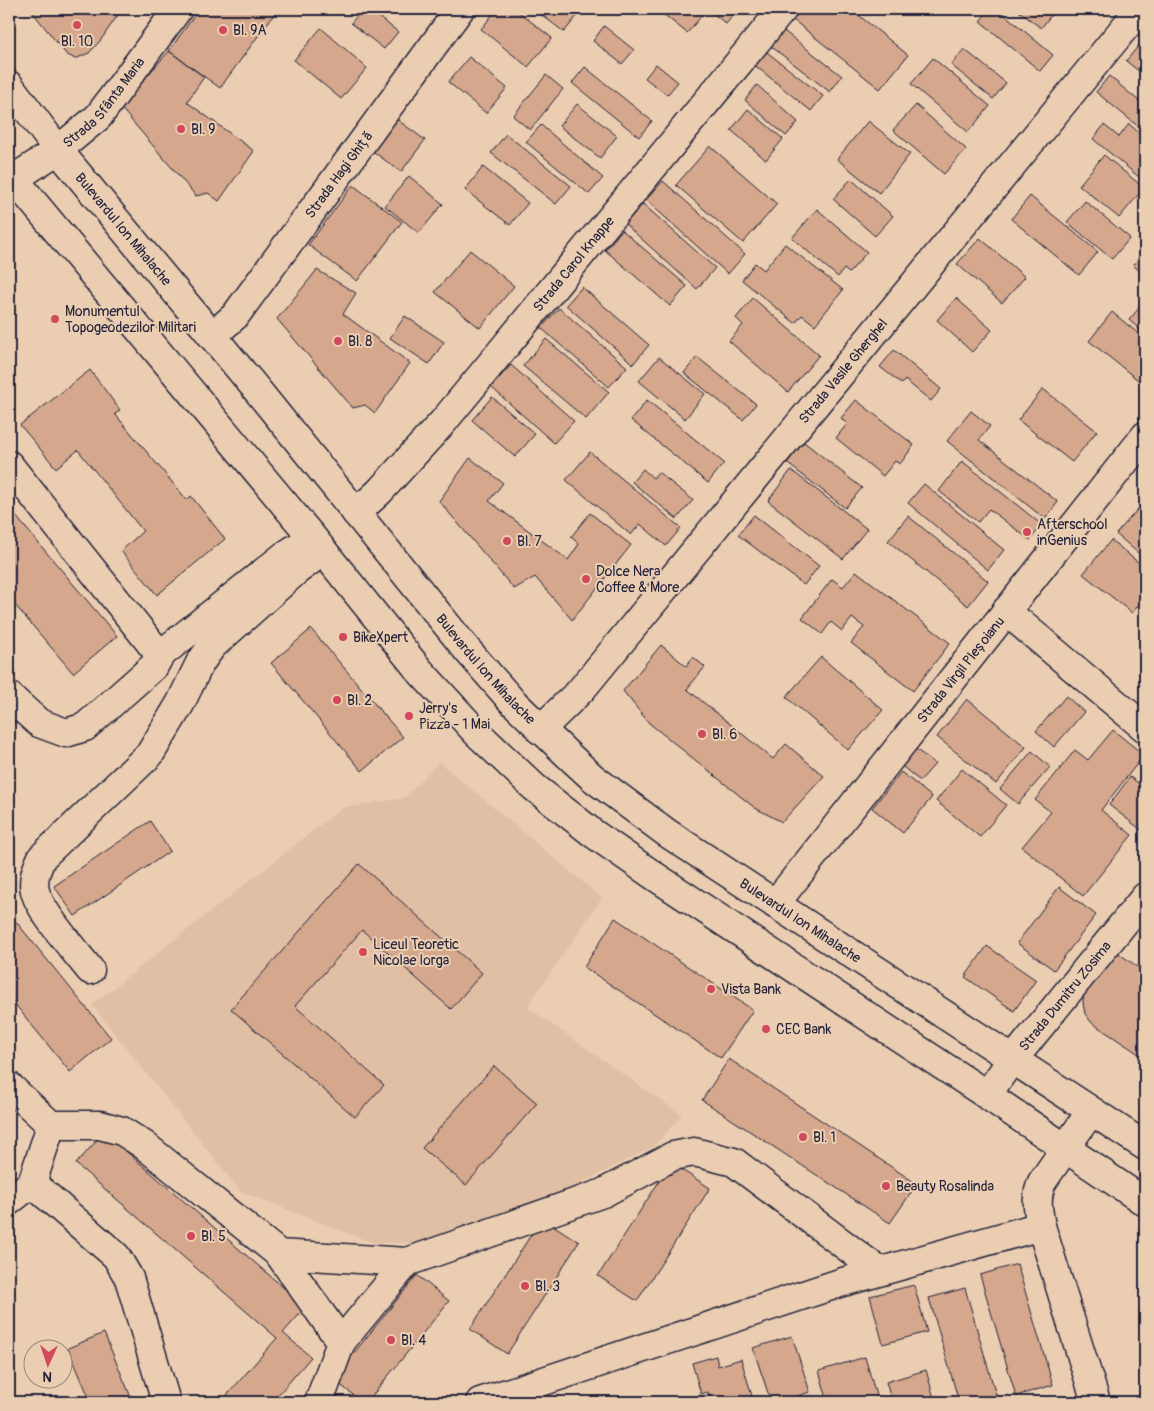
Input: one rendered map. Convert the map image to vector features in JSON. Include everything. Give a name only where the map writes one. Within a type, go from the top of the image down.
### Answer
[{"type":"street","name":"Strada Sfânta Maria","points":[[10,178],[58,150],[98,117],[178,9]]},
{"type":"street","name":"Strada Hagi Ghiță","points":[[212,336],[235,316],[460,9]]},
{"type":"street","name":"Strada Carol Knappe","points":[[356,513],[379,492],[443,422],[783,9]]},
{"type":"street","name":"Strada Vasile Gherghel","points":[[540,730],[587,682],[1140,9]]},
{"type":"street","name":"Bulevardul Ion Mihalache","points":[[9,85],[58,150],[468,651],[540,730],[594,778],[667,833],[1145,1146]]},
{"type":"street","points":[[10,178],[318,544],[419,670],[476,732],[527,780],[560,809],[653,875],[988,1095],[1064,1148],[1142,1194]]},
{"type":"street","name":"Strada Virgil Pleșoianu","points":[[775,904],[1145,436]]},
{"type":"street","points":[[9,465],[160,656]]},
{"type":"street","points":[[9,696],[39,723],[66,734],[85,727],[154,666],[160,656],[284,556],[318,544]]},
{"type":"street","points":[[90,970],[42,907],[35,890],[35,874],[42,858],[150,754],[180,704],[200,663],[212,646],[296,570],[318,544]]},
{"type":"street","points":[[1006,611],[1145,728]]},
{"type":"street","name":"Strada Dumitru Zosima","points":[[988,1095],[1013,1060],[1145,897]]},
{"type":"street","points":[[9,1086],[51,1125],[100,1125],[122,1131],[144,1145],[279,1254],[341,1342]]},
{"type":"street","points":[[1091,1112],[1064,1148],[1038,1191],[1036,1201],[1041,1226],[1096,1402]]},
{"type":"street","points":[[9,1201],[32,1183],[51,1125]]},
{"type":"street","points":[[279,1254],[407,1262],[603,1193],[673,1156],[694,1152],[734,1162],[879,1271]]},
{"type":"street","points":[[32,1183],[116,1256],[129,1278],[166,1402]]},
{"type":"street","points":[[480,1402],[879,1271],[1041,1226]]},
{"type":"street","points":[[319,1402],[341,1342],[407,1262]]},
{"type":"shaded area","name":"Liceul Teoretic Nicolae Iorga","points":[[439,762],[602,898],[527,1007],[682,1115],[653,1147],[461,1243],[373,1243],[240,1191],[92,1005],[342,808],[404,798]]},
{"type":"building","name":"Bl. 10","points":[[30,9],[122,9],[100,41],[89,53],[75,59],[66,54]]},
{"type":"building","name":"Bl. 9A","points":[[199,9],[278,9],[220,88],[169,51]]},
{"type":"building","points":[[363,9],[369,9],[398,32],[384,49],[351,23]]},
{"type":"building","points":[[497,9],[515,9],[552,38],[528,67],[481,29]]},
{"type":"building","points":[[534,9],[583,9],[564,32]]},
{"type":"building","points":[[657,9],[703,9],[706,11],[687,33]]},
{"type":"building","points":[[708,9],[738,9],[726,24]]},
{"type":"building","points":[[800,9],[851,9],[908,55],[880,89],[792,19]]},
{"type":"building","points":[[990,9],[998,9],[1053,55],[1040,71],[980,21]]},
{"type":"building","points":[[1016,9],[1056,9],[1041,28]]},
{"type":"building","points":[[604,26],[634,50],[622,64],[593,41]]},
{"type":"building","points":[[321,28],[367,68],[341,99],[294,60]]},
{"type":"building","points":[[780,28],[842,76],[830,92],[768,44]]},
{"type":"building","points":[[1145,38],[1145,76],[1126,61]]},
{"type":"building","points":[[763,49],[823,96],[811,111],[752,63]]},
{"type":"building","points":[[964,49],[1006,83],[993,99],[951,65]]},
{"type":"building","name":"Bl. 9","points":[[169,51],[204,77],[187,102],[254,151],[219,201],[208,193],[196,196],[120,107]]},
{"type":"building","points":[[469,57],[507,88],[486,113],[448,82]]},
{"type":"building","points":[[933,58],[990,106],[968,132],[911,84]]},
{"type":"building","points":[[656,64],[678,82],[667,95],[645,78]]},
{"type":"building","points":[[585,67],[652,121],[639,137],[572,83]]},
{"type":"building","points":[[546,75],[563,89],[530,130],[513,116]]},
{"type":"building","points":[[1109,76],[1145,106],[1145,132],[1096,92]]},
{"type":"building","points":[[757,85],[798,122],[786,136],[745,100]]},
{"type":"building","points":[[577,104],[617,136],[600,158],[559,126]]},
{"type":"building","points":[[916,105],[966,149],[944,174],[893,130]]},
{"type":"building","points":[[748,109],[783,139],[766,160],[731,130]]},
{"type":"building","points":[[391,115],[425,140],[401,172],[367,147]]},
{"type":"building","points":[[868,121],[910,154],[879,193],[837,159]]},
{"type":"building","points":[[1129,124],[1145,138],[1145,182],[1093,139],[1104,125],[1119,137]]},
{"type":"building","points":[[541,125],[603,178],[589,194],[526,142]]},
{"type":"building","points":[[506,134],[571,186],[556,204],[491,153]]},
{"type":"building","points":[[710,146],[777,204],[743,243],[676,185]]},
{"type":"building","points":[[1104,155],[1144,188],[1119,218],[1079,185]]},
{"type":"building","points":[[483,167],[528,203],[510,225],[465,190]]},
{"type":"building","points":[[409,176],[443,204],[419,233],[385,206]]},
{"type":"building","points":[[851,179],[893,216],[875,236],[833,199]]},
{"type":"building","points":[[663,181],[745,254],[728,274],[646,200]]},
{"type":"building","points":[[353,185],[402,222],[357,281],[308,245]]},
{"type":"building","points":[[1030,196],[1098,252],[1079,275],[1011,219]]},
{"type":"building","points":[[1085,201],[1130,238],[1112,259],[1067,222]]},
{"type":"building","points":[[643,204],[715,268],[697,289],[625,224]]},
{"type":"building","points":[[817,209],[867,252],[849,273],[844,269],[838,277],[792,238]]},
{"type":"building","points":[[622,230],[687,286],[670,306],[605,250]]},
{"type":"building","points":[[980,238],[1025,277],[1002,303],[957,264]]},
{"type":"building","points":[[785,244],[843,290],[815,325],[802,315],[795,323],[742,280],[755,263],[764,270]]},
{"type":"building","points":[[470,250],[514,286],[480,328],[435,292]]},
{"type":"building","points":[[1145,250],[1145,276],[1133,265]]},
{"type":"building","name":"Bl. 8","points":[[317,270],[356,293],[343,314],[410,363],[375,413],[365,405],[353,408],[277,319]]},
{"type":"building","points":[[582,287],[649,345],[633,364],[566,305]]},
{"type":"building","points":[[753,298],[819,355],[788,392],[729,341],[743,325],[736,318]]},
{"type":"building","points":[[956,298],[992,330],[972,352],[937,320]]},
{"type":"building","points":[[1145,301],[1145,334],[1129,320]]},
{"type":"building","points":[[559,308],[627,367],[609,387],[541,328]]},
{"type":"building","points":[[1112,312],[1145,339],[1145,371],[1138,380],[1089,341]]},
{"type":"building","points":[[405,316],[444,342],[429,364],[390,338]]},
{"type":"building","points":[[546,339],[609,392],[586,419],[523,366]]},
{"type":"building","points":[[894,350],[941,389],[931,401],[905,380],[902,384],[880,367]]},
{"type":"building","points":[[659,357],[705,394],[685,419],[639,381]]},
{"type":"building","points":[[697,357],[756,404],[743,420],[684,373]]},
{"type":"building","points":[[511,365],[574,421],[554,443],[491,387]]},
{"type":"building","points":[[90,370],[120,410],[115,414],[187,500],[191,496],[225,539],[157,595],[121,551],[143,531],[78,450],[56,468],[20,425]]},
{"type":"building","points":[[1043,389],[1097,431],[1072,462],[1018,420]]},
{"type":"building","points":[[492,397],[535,434],[515,457],[472,420]]},
{"type":"building","points":[[647,400],[724,463],[708,483],[631,420]]},
{"type":"building","points":[[856,400],[914,445],[900,464],[895,461],[883,476],[836,438],[847,424],[841,418]]},
{"type":"building","points":[[971,411],[990,426],[979,440],[1058,502],[1045,519],[947,441]]},
{"type":"building","points":[[804,442],[862,488],[845,508],[787,463]]},
{"type":"building","points":[[590,452],[681,528],[666,546],[640,524],[631,535],[566,480]]},
{"type":"building","name":"Bl. 7","points":[[470,458],[503,483],[489,501],[568,560],[579,544],[571,537],[590,513],[631,545],[572,620],[535,577],[514,589],[439,501]]},
{"type":"building","points":[[962,461],[1042,525],[1030,540],[989,509],[978,522],[939,491]]},
{"type":"building","points":[[643,469],[653,478],[658,472],[693,500],[677,519],[632,482]]},
{"type":"building","points":[[791,470],[867,529],[843,559],[768,501]]},
{"type":"building","points":[[924,484],[1004,550],[988,570],[908,503]]},
{"type":"building","points":[[9,508],[117,636],[73,673],[9,598]]},
{"type":"building","points":[[1138,509],[1145,515],[1145,559],[1116,534]]},
{"type":"building","points":[[754,515],[819,566],[804,585],[738,535]]},
{"type":"building","points":[[908,516],[988,581],[968,606],[888,541]]},
{"type":"building","points":[[1111,540],[1145,568],[1145,597],[1132,613],[1083,574]]},
{"type":"building","points":[[856,571],[950,643],[913,691],[851,643],[864,627],[852,618],[842,631],[831,622],[822,634],[802,618],[832,579],[843,587]]},
{"type":"building","name":"Bl. 2","points":[[311,629],[403,737],[362,771],[271,663]]},
{"type":"building","name":"Bl. 6","points":[[661,645],[686,666],[693,657],[705,667],[687,689],[773,759],[786,744],[824,776],[782,822],[755,808],[649,723],[623,691]]},
{"type":"building","points":[[821,657],[883,710],[848,750],[786,697]]},
{"type":"building","points":[[1066,696],[1084,712],[1054,747],[1036,731]]},
{"type":"building","points":[[967,699],[1026,747],[996,784],[937,737]]},
{"type":"building","points":[[1113,730],[1144,755],[1101,810],[1132,835],[1083,896],[1022,847],[1051,812],[1035,800],[1075,750],[1088,760]]},
{"type":"building","points":[[912,746],[935,764],[920,781],[898,763]]},
{"type":"building","points":[[1032,751],[1050,767],[1018,804],[1000,789]]},
{"type":"building","points":[[962,769],[1006,805],[980,837],[936,801]]},
{"type":"building","points":[[901,772],[932,797],[903,833],[872,808]]},
{"type":"building","points":[[1130,777],[1145,788],[1144,832],[1109,805]]},
{"type":"building","points":[[150,821],[170,851],[75,916],[54,886]]},
{"type":"building","points":[[359,864],[482,973],[451,1009],[362,930],[295,1006],[384,1085],[355,1117],[231,1009]]},
{"type":"building","points":[[1059,887],[1096,915],[1054,970],[1017,943]]},
{"type":"building","points":[[9,913],[111,1038],[70,1072],[9,997]]},
{"type":"building","points":[[1145,917],[1145,932],[1138,927]]},
{"type":"building","points":[[615,918],[753,1010],[721,1058],[584,967]]},
{"type":"building","points":[[987,946],[1036,980],[1014,1011],[965,977]]},
{"type":"building","points":[[1111,948],[1145,972],[1145,1058],[1092,1023],[1085,1014],[1083,1003],[1084,987]]},
{"type":"building","name":"Bl. 1","points":[[729,1059],[917,1184],[890,1223],[702,1100]]},
{"type":"building","points":[[494,1066],[537,1103],[466,1185],[422,1148]]},
{"type":"building","name":"Bl. 5","points":[[104,1132],[306,1307],[283,1333],[311,1357],[272,1402],[221,1402],[277,1338],[76,1164]]},
{"type":"building","points":[[671,1163],[710,1188],[637,1301],[598,1276]]},
{"type":"building","name":"Bl. 3","points":[[542,1218],[579,1242],[507,1354],[470,1329]]},
{"type":"building","points":[[1017,1264],[1053,1385],[1016,1396],[980,1275]]},
{"type":"building","name":"Bl. 4","points":[[417,1275],[449,1301],[367,1402],[362,1402],[333,1379]]},
{"type":"building","points":[[914,1285],[927,1332],[883,1344],[870,1296]]},
{"type":"building","points":[[965,1288],[998,1402],[959,1402],[929,1298]]},
{"type":"building","points":[[104,1333],[133,1402],[91,1402],[72,1357],[72,1346]]},
{"type":"building","points":[[792,1336],[810,1392],[771,1402],[753,1348]]},
{"type":"building","points":[[716,1356],[718,1366],[741,1359],[752,1396],[728,1402],[711,1402],[708,1392],[701,1394],[692,1363]]},
{"type":"building","points":[[865,1357],[878,1402],[828,1402],[819,1371]]},
{"type":"building","points":[[926,1370],[935,1402],[892,1402],[886,1382]]},
{"type":"place","name":"Bl. 10","points":[[77,25]]},
{"type":"place","name":"Bl. 9A","points":[[223,30]]},
{"type":"place","name":"Bl. 9","points":[[181,129]]},
{"type":"place","name":"Monumentul Topogeodezilor Militari","points":[[55,319]]},
{"type":"place","name":"Bl. 8","points":[[338,341]]},
{"type":"place","name":"Afterschool inGenius","points":[[1027,532]]},
{"type":"place","name":"Bl. 7","points":[[507,541]]},
{"type":"place","name":"Dolce Nera Coffee & More","points":[[586,579]]},
{"type":"place","name":"BikeXpert","points":[[343,637]]},
{"type":"place","name":"Bl. 2","points":[[337,700]]},
{"type":"place","name":"Jerry's Pizza - 1 Mai","points":[[409,716]]},
{"type":"place","name":"Bl. 6","points":[[702,734]]},
{"type":"place","name":"Liceul Teoretic Nicolae Iorga","points":[[363,952]]},
{"type":"place","name":"Vista Bank","points":[[711,989]]},
{"type":"place","name":"CEC Bank","points":[[766,1029]]},
{"type":"place","name":"Bl. 1","points":[[803,1137]]},
{"type":"place","name":"Beauty Rosalinda","points":[[886,1186]]},
{"type":"place","name":"Bl. 5","points":[[191,1236]]},
{"type":"place","name":"Bl. 3","points":[[525,1286]]},
{"type":"place","name":"Bl. 4","points":[[391,1340]]}]
